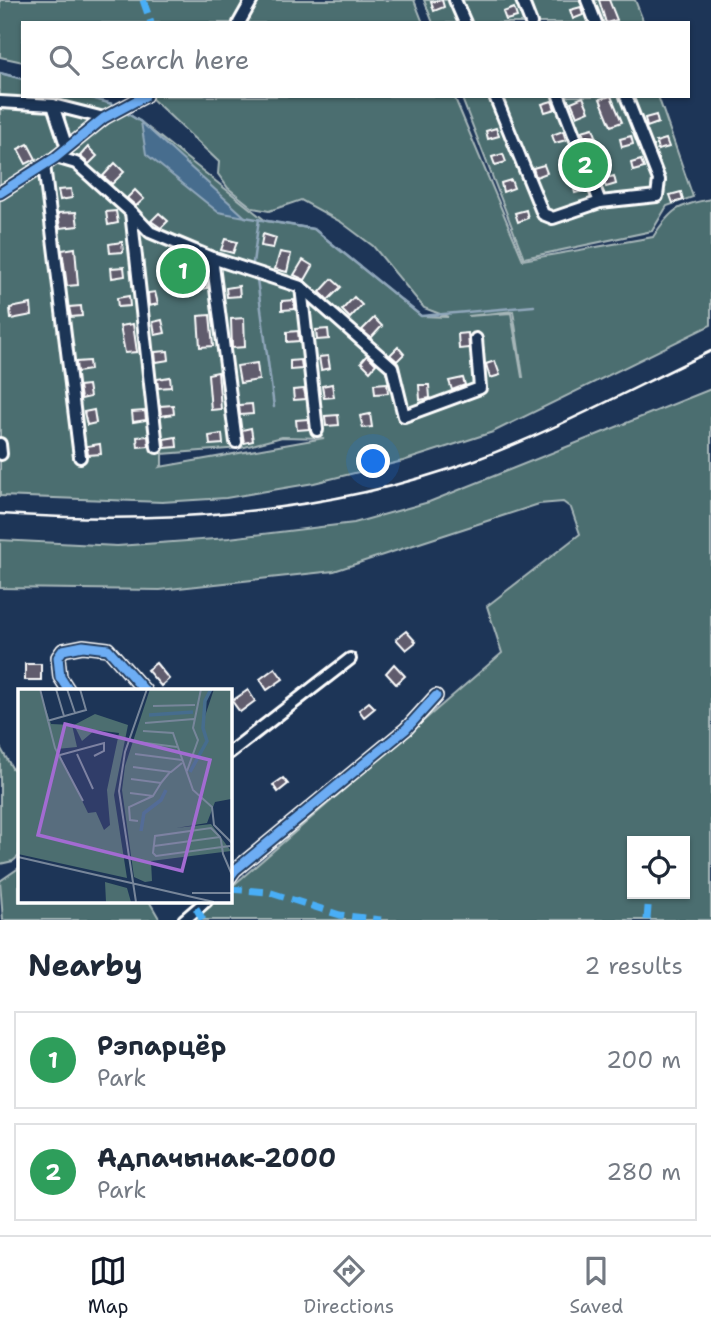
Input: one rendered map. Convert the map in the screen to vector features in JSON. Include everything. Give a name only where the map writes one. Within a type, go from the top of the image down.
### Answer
[{"type":"street","points":[[240,21],[253,0]]},
{"type":"street","points":[[456,0],[464,21]]},
{"type":"street","points":[[522,0],[530,21]]},
{"type":"street","points":[[587,0],[595,21]]},
{"type":"street","points":[[0,193],[56,157],[103,118],[141,98]]},
{"type":"street","points":[[496,98],[543,214],[553,218],[600,202],[657,196],[659,180],[627,98]]},
{"type":"street","points":[[560,98],[600,202]]},
{"type":"street","points":[[0,102],[53,105],[103,118]]},
{"type":"street","points":[[53,105],[67,148]]},
{"type":"street","points":[[56,157],[76,163],[150,232],[212,258],[301,287],[392,367],[404,416],[480,388],[476,339]]},
{"type":"street","points":[[44,165],[80,457]]},
{"type":"street","points":[[131,212],[157,447]]},
{"type":"street","points":[[212,258],[236,442]]},
{"type":"street","points":[[301,287],[317,430]]},
{"type":"street","points":[[68,689],[60,677],[58,657],[63,650],[83,646],[108,649],[143,689]]},
{"type":"street","points":[[231,751],[350,659]]},
{"type":"street","points":[[231,875],[406,729],[436,696]]},
{"type":"street","points":[[184,920],[196,904]]},
{"type":"green space","points":[[0,0],[414,0],[422,21],[21,21],[21,62],[0,57]]},
{"type":"green space","points":[[424,0],[635,0],[643,21],[432,21]]},
{"type":"green space","points":[[0,73],[21,78],[21,98],[92,98],[112,104],[141,122],[266,221],[314,229],[421,316],[448,317],[424,308],[373,246],[341,222],[301,200],[269,211],[253,208],[228,188],[218,174],[219,162],[151,98],[455,98],[523,260],[653,237],[676,210],[711,199],[711,325],[493,432],[403,461],[314,483],[226,498],[162,502],[0,496]],"holes":[[[513,311],[523,377],[511,313],[468,316]],[[282,437],[324,438],[160,467],[162,454],[241,448]]]},
{"type":"green space","points":[[462,98],[659,98],[693,197],[667,206],[652,231],[524,258]]},
{"type":"green space","points":[[711,389],[711,920],[183,920],[208,902],[231,902],[231,887],[502,653],[487,606],[580,534],[571,508],[563,502],[539,504],[334,571],[160,590],[0,588],[0,540],[117,546],[229,538],[354,523],[429,502]]},
{"type":"green space","points":[[0,747],[18,773],[18,857],[0,864]]},
{"type":"green space","points":[[18,869],[18,902],[150,902],[160,920],[3,920],[0,881]]},
{"type":"water","points":[[141,122],[245,217],[218,212],[146,154]]},
{"type":"building","points":[[442,0],[444,7],[434,11],[431,2]]},
{"type":"building","points":[[599,0],[609,0],[617,20],[605,21]]},
{"type":"building","points":[[581,7],[583,15],[573,19],[570,10]]},
{"type":"building","points":[[514,8],[517,17],[506,20],[503,12]]},
{"type":"building","points":[[583,98],[589,111],[577,116],[571,102]]},
{"type":"building","points":[[612,98],[622,122],[611,126],[600,99]]},
{"type":"building","points":[[552,101],[555,109],[545,112],[542,104]]},
{"type":"building","points":[[656,115],[658,123],[647,127],[645,118]]},
{"type":"building","points":[[496,128],[499,136],[488,139],[486,131]]},
{"type":"building","points":[[593,128],[596,136],[585,139],[582,131]]},
{"type":"building","points":[[563,131],[566,140],[555,143],[552,135]]},
{"type":"building","points":[[631,136],[633,144],[622,147],[620,139]]},
{"type":"building","points":[[666,139],[669,147],[658,150],[656,142]]},
{"type":"building","points":[[28,144],[36,159],[26,164],[18,149]]},
{"type":"building","points":[[88,147],[97,156],[89,164],[80,156]]},
{"type":"building","points":[[604,151],[606,160],[595,163],[593,155]]},
{"type":"building","points":[[503,154],[506,162],[495,165],[492,157]]},
{"type":"building","points":[[641,160],[644,168],[633,171],[631,163]]},
{"type":"building","points":[[115,163],[124,172],[112,184],[103,176]]},
{"type":"building","points":[[544,165],[547,173],[536,177],[533,168]]},
{"type":"building","points":[[614,176],[616,184],[606,187],[603,179]]},
{"type":"building","points":[[511,180],[514,188],[503,192],[501,183]]},
{"type":"building","points":[[583,182],[586,190],[575,193],[573,185]]},
{"type":"building","points":[[71,189],[72,198],[60,200],[58,190]]},
{"type":"building","points":[[135,190],[144,199],[136,206],[127,198]]},
{"type":"building","points":[[681,192],[683,200],[673,203],[670,195]]},
{"type":"building","points":[[526,210],[528,218],[518,222],[515,213]]},
{"type":"building","points":[[116,211],[118,223],[108,225],[106,212]]},
{"type":"building","points":[[76,212],[78,226],[60,228],[58,213]]},
{"type":"building","points":[[159,213],[168,221],[161,228],[151,221]]},
{"type":"building","points":[[263,234],[276,238],[273,248],[261,246]]},
{"type":"building","points":[[225,239],[237,242],[233,253],[221,250]]},
{"type":"building","points":[[122,242],[123,252],[110,253],[109,244]]},
{"type":"building","points":[[75,248],[78,285],[67,286],[62,250]]},
{"type":"building","points":[[173,252],[182,257],[177,268],[168,264]]},
{"type":"building","points":[[280,252],[291,254],[287,272],[275,269]]},
{"type":"building","points":[[303,260],[313,266],[305,280],[294,275]]},
{"type":"building","points":[[124,267],[125,276],[112,278],[111,268]]},
{"type":"building","points":[[205,276],[207,288],[197,290],[195,277]]},
{"type":"building","points":[[332,279],[341,287],[328,300],[320,292]]},
{"type":"building","points":[[239,286],[240,296],[227,297],[226,288]]},
{"type":"building","points":[[155,292],[158,304],[149,306],[148,293]]},
{"type":"building","points":[[129,296],[130,306],[118,307],[117,298]]},
{"type":"building","points":[[354,297],[362,305],[350,318],[342,310]]},
{"type":"building","points":[[294,300],[295,309],[282,310],[282,301]]},
{"type":"building","points":[[31,304],[32,315],[11,319],[10,308]]},
{"type":"building","points":[[81,306],[82,316],[71,317],[69,307]]},
{"type":"building","points":[[210,315],[213,346],[200,347],[198,316]]},
{"type":"building","points":[[244,318],[245,347],[232,348],[231,319]]},
{"type":"building","points":[[374,318],[382,326],[371,338],[362,330]]},
{"type":"building","points":[[162,320],[165,333],[155,335],[153,322]]},
{"type":"building","points":[[133,324],[137,352],[125,353],[120,326]]},
{"type":"building","points":[[328,329],[329,339],[317,340],[316,330]]},
{"type":"building","points":[[298,331],[299,341],[287,342],[287,332]]},
{"type":"building","points":[[468,333],[469,348],[459,349],[458,334]]},
{"type":"building","points":[[398,347],[404,354],[397,361],[390,355]]},
{"type":"building","points":[[168,351],[169,360],[156,362],[155,352]]},
{"type":"building","points":[[367,355],[376,364],[370,371],[361,362]]},
{"type":"building","points":[[328,356],[330,368],[321,370],[319,357]]},
{"type":"building","points":[[301,360],[302,369],[290,370],[290,361]]},
{"type":"building","points":[[89,361],[90,370],[77,372],[76,362]]},
{"type":"building","points":[[495,361],[500,375],[490,378],[486,364]]},
{"type":"building","points":[[257,363],[259,380],[240,383],[237,366]]},
{"type":"building","points":[[218,372],[221,409],[211,410],[208,374]]},
{"type":"building","points":[[170,377],[171,387],[158,388],[157,379]]},
{"type":"building","points":[[463,378],[465,385],[452,390],[449,381]]},
{"type":"building","points":[[387,383],[388,393],[375,394],[374,384]]},
{"type":"building","points":[[332,384],[334,397],[324,398],[322,386]]},
{"type":"building","points":[[88,385],[90,397],[81,399],[79,386]]},
{"type":"building","points":[[419,385],[429,385],[430,398],[420,400]]},
{"type":"building","points":[[304,389],[306,399],[294,400],[293,390]]},
{"type":"building","points":[[252,404],[253,414],[240,415],[239,405]]},
{"type":"building","points":[[173,405],[174,414],[161,416],[160,406]]},
{"type":"building","points":[[94,410],[96,423],[87,425],[84,412]]},
{"type":"building","points":[[145,411],[146,420],[133,422],[132,412]]},
{"type":"building","points":[[370,414],[372,427],[363,428],[360,416]]},
{"type":"building","points":[[338,415],[339,425],[326,426],[325,416]]},
{"type":"building","points":[[308,419],[309,429],[297,430],[296,420]]},
{"type":"building","points":[[251,428],[253,441],[244,443],[242,430]]},
{"type":"building","points":[[222,434],[223,444],[210,445],[209,436]]},
{"type":"building","points":[[148,436],[149,446],[138,447],[137,437]]},
{"type":"building","points":[[176,437],[177,447],[165,448],[164,439]]},
{"type":"building","points":[[100,444],[101,454],[88,455],[87,446]]},
{"type":"building","points":[[406,631],[416,642],[406,650],[396,639]]},
{"type":"building","points":[[156,663],[169,679],[161,686],[147,670]]},
{"type":"building","points":[[25,664],[41,664],[41,680],[25,680]]},
{"type":"building","points":[[394,664],[405,676],[396,684],[386,673]]},
{"type":"building","points":[[275,668],[283,679],[267,690],[260,679]]},
{"type":"building","points":[[248,690],[255,701],[240,712],[232,701]]},
{"type":"building","points":[[369,702],[375,708],[364,717],[359,710]]},
{"type":"building","points":[[283,778],[288,784],[278,792],[273,785]]},
{"type":"waterway","points":[[0,73],[21,78]]},
{"type":"waterway","points":[[92,98],[112,104]]},
{"type":"waterway","points":[[128,114],[141,122]]},
{"type":"waterway","points":[[245,217],[314,229],[421,316],[534,306]]},
{"type":"waterway","points":[[253,263],[259,219]]},
{"type":"waterway","points":[[257,279],[274,407]]},
{"type":"railway","points":[[0,514],[120,518],[181,516],[241,512],[359,493],[418,479],[505,448],[711,351]]},
{"type":"marked path","points":[[143,0],[150,21]]},
{"type":"marked path","points":[[231,889],[268,892],[340,915],[381,920]]},
{"type":"marked path","points":[[647,920],[649,899]]},
{"type":"marked path","points":[[196,908],[203,920]]},
{"type":"cycle path","points":[[0,193],[55,158],[104,118],[141,98]]},
{"type":"cycle path","points":[[68,689],[60,677],[58,657],[63,650],[83,646],[108,649],[143,689]]},
{"type":"cycle path","points":[[231,875],[406,729],[436,696]]},
{"type":"place","name":"Адпачынак-2000","points":[[585,165]]},
{"type":"place","name":"Рэпарцёр","points":[[183,271]]}]
